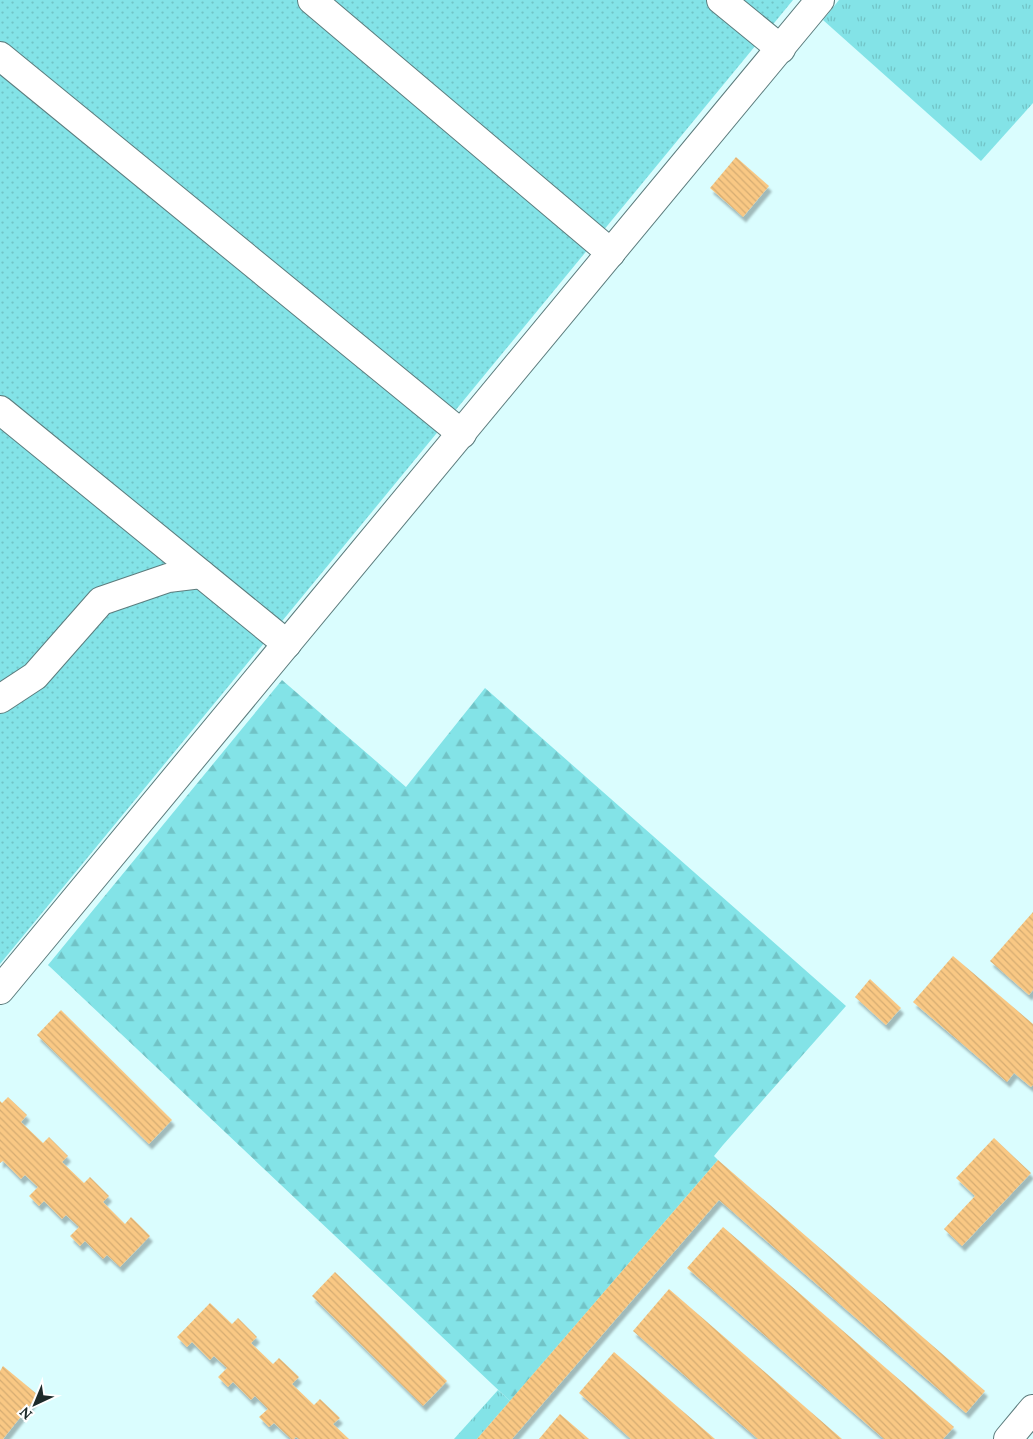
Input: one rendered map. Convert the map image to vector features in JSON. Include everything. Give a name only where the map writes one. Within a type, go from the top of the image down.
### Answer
[{"type":"street","points":[[312,0],[611,253]]},
{"type":"street","points":[[721,0],[781,49]]},
{"type":"street","points":[[0,990],[820,0]]},
{"type":"street","points":[[0,56],[462,434]]},
{"type":"street","points":[[0,410],[287,644]]},
{"type":"street","points":[[0,699],[35,676],[101,601],[168,578],[201,574]]},
{"type":"street","points":[[1008,1439],[1033,1409]]},
{"type":"green space","points":[[0,0],[793,0],[0,964]]},
{"type":"green space","points":[[839,0],[1033,0],[1033,103],[981,161],[823,20]]},
{"type":"green space","points":[[282,680],[406,787],[485,688],[846,1006],[723,1145],[714,1156],[718,1160],[510,1401],[48,965]]},
{"type":"green space","points":[[498,1390],[510,1401],[477,1439],[454,1439]]},
{"type":"building","points":[[736,157],[769,186],[743,217],[710,188]]},
{"type":"building","points":[[1033,912],[1033,990],[1029,995],[990,961]]},
{"type":"building","points":[[953,956],[1033,1024],[1033,1085],[1031,1087],[1014,1073],[1007,1082],[913,1002]]},
{"type":"building","points":[[870,979],[901,1008],[886,1025],[855,997]]},
{"type":"building","points":[[61,1010],[172,1120],[149,1144],[37,1035]]},
{"type":"building","points":[[8,1097],[27,1115],[21,1122],[43,1143],[49,1137],[68,1156],[62,1162],[84,1183],[90,1177],[109,1196],[103,1202],[125,1224],[131,1217],[150,1236],[120,1267],[107,1255],[103,1259],[85,1241],[80,1246],[70,1236],[79,1227],[66,1215],[62,1219],[44,1201],[39,1206],[29,1196],[38,1187],[25,1175],[21,1179],[3,1161],[0,1163],[0,1101],[2,1103]]},
{"type":"building","points":[[994,1138],[1031,1173],[962,1246],[944,1229],[975,1196],[956,1178]]},
{"type":"building","points":[[718,1160],[985,1391],[966,1413],[719,1200],[512,1439],[477,1439]]},
{"type":"building","points":[[723,1227],[954,1427],[943,1439],[884,1439],[687,1268]]},
{"type":"building","points":[[335,1272],[447,1381],[423,1406],[312,1296]]},
{"type":"building","points":[[669,1289],[842,1439],[758,1439],[633,1331]]},
{"type":"building","points":[[210,1303],[232,1324],[238,1318],[257,1337],[251,1343],[273,1364],[279,1358],[299,1377],[292,1384],[314,1405],[320,1399],[340,1418],[333,1424],[349,1439],[299,1439],[296,1437],[291,1439],[274,1423],[269,1427],[259,1417],[268,1409],[255,1396],[251,1400],[233,1382],[228,1387],[218,1377],[227,1368],[214,1356],[210,1360],[192,1342],[187,1347],[177,1337]]},
{"type":"building","points":[[614,1352],[715,1439],[631,1439],[579,1393]]},
{"type":"building","points":[[3,1366],[38,1395],[3,1439],[0,1439],[0,1371]]},
{"type":"building","points":[[560,1414],[589,1439],[539,1439]]}]
